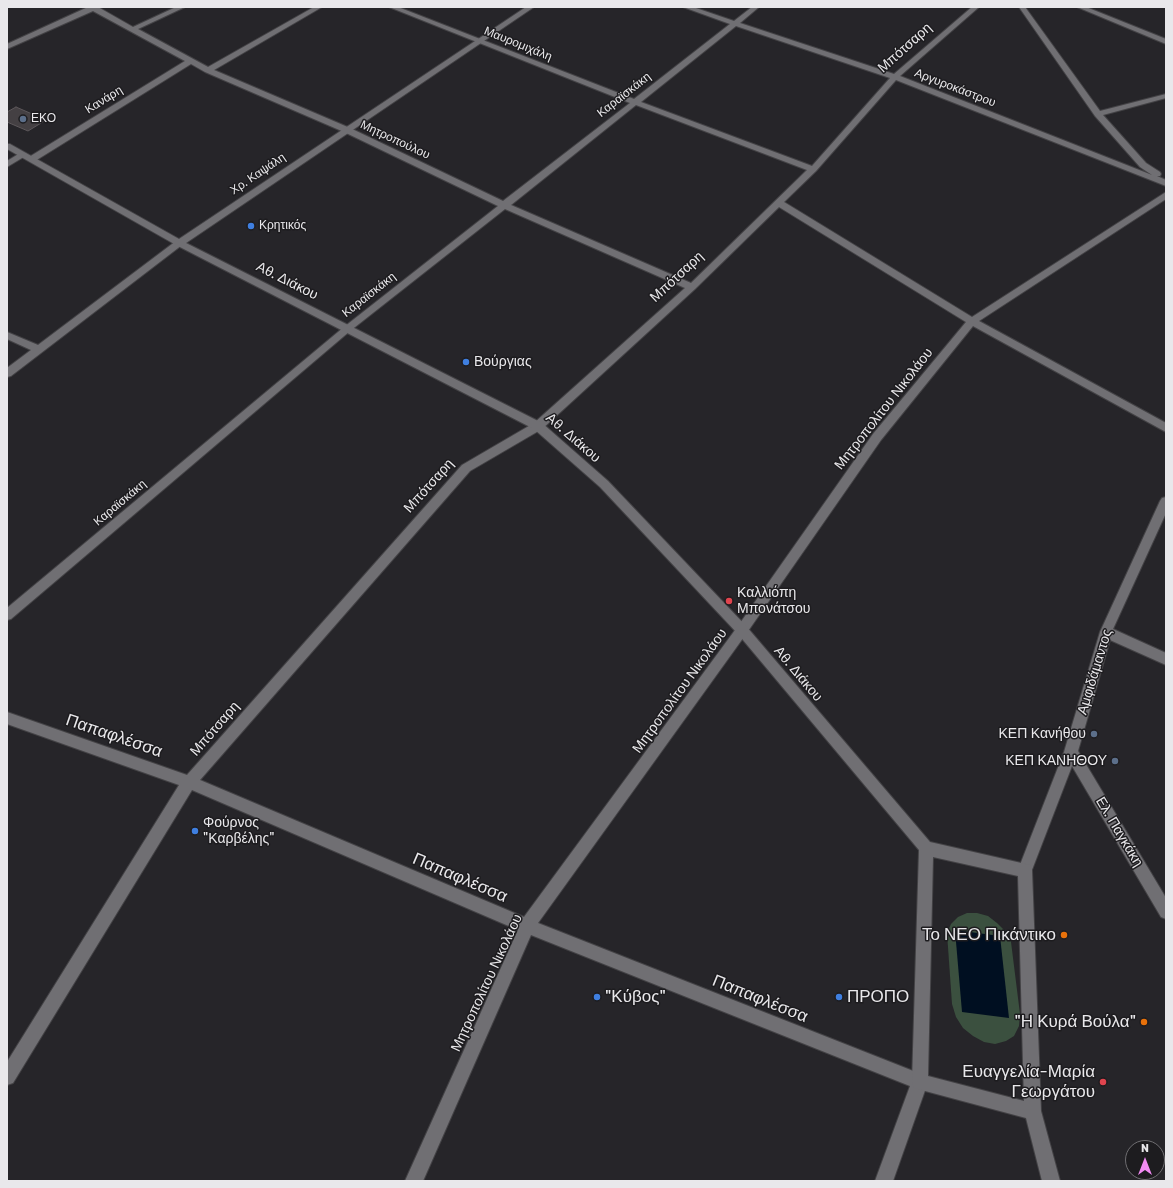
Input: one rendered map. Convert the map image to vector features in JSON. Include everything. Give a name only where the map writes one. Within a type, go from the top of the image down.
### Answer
[{"type":"street","points":[[7,47],[93,7]]},
{"type":"street","name":"Μητροπούλου","points":[[93,7],[208,70],[347,130],[504,205],[692,287]]},
{"type":"street","points":[[133,29],[182,7]]},
{"type":"street","points":[[208,70],[319,7]]},
{"type":"street","name":"Μαυρομιχάλη","points":[[392,7],[635,102],[813,169]]},
{"type":"street","name":"Χρ. Καψάλη","points":[[7,373],[179,243],[531,7]]},
{"type":"street","name":"Αργυροκάστρου","points":[[686,7],[895,77],[1166,182]]},
{"type":"street","name":"Καραϊσκάκη","points":[[7,615],[347,329],[756,7]]},
{"type":"street","name":"Μπότσαρη","points":[[7,1077],[189,782],[466,468],[538,426],[692,287],[813,169],[895,77],[976,7]]},
{"type":"street","points":[[1022,7],[1098,114],[1143,165],[1166,182]]},
{"type":"street","points":[[1080,7],[1166,42]]},
{"type":"street","name":"Κανάρη","points":[[32,160],[190,61]]},
{"type":"street","points":[[1098,114],[1166,96]]},
{"type":"street","name":"Αθ. Διάκου","points":[[7,146],[179,243],[538,426],[604,484],[742,630],[926,848]]},
{"type":"street","points":[[7,165],[23,155]]},
{"type":"street","name":"Μητροπολίτου Νικολάου","points":[[414,1181],[527,926],[742,630],[877,437],[972,321],[1166,195]]},
{"type":"street","points":[[778,202],[972,321],[1166,428]]},
{"type":"street","points":[[7,335],[38,349]]},
{"type":"street","name":"Αμφιδάμαντος","points":[[1025,870],[1071,752],[1106,632],[1166,501]]},
{"type":"street","points":[[1106,632],[1166,659]]},
{"type":"street","name":"Παπαφλέσσα","points":[[7,718],[189,782],[527,926],[920,1082],[1033,1110]]},
{"type":"street","name":"Ελ. Παγκάκη","points":[[1071,752],[1166,912]]},
{"type":"street","points":[[884,1181],[920,1082],[926,848],[1025,870],[1033,1110],[1052,1181]]},
{"type":"green space","points":[[967,913],[977,913],[988,916],[1006,932],[1011,942],[1020,1014],[1019,1026],[1014,1036],[1006,1041],[995,1044],[984,1042],[963,1028],[956,1017],[952,1004],[947,933],[951,924],[958,917]]},
{"type":"water","points":[[955,930],[1000,936],[1009,1018],[962,1012]]},
{"type":"building","points":[[16,107],[46,120],[28,131],[7,122],[7,112]]},
{"type":"place","name":"ΕΚΟ","points":[[23,119]]},
{"type":"place","name":"Κρητικός","points":[[251,226]]},
{"type":"place","name":"Βούργιας","points":[[466,362]]},
{"type":"place","name":"Καλλιόπη Μπονάτσου","points":[[729,601]]},
{"type":"place","name":"ΚΕΠ Κανήθου","points":[[1094,734]]},
{"type":"place","name":"ΚΕΠ ΚΑΝΗΘΟΥ","points":[[1115,761]]},
{"type":"place","name":"Φούρνος \"Καρβέλης\"","points":[[195,831]]},
{"type":"place","name":"Το ΝΕΟ Πικάντικο","points":[[1064,935]]},
{"type":"place","name":"\"Κύβος\"","points":[[597,997]]},
{"type":"place","name":"ΠΡΟΠΟ","points":[[839,997]]},
{"type":"place","name":"\"Η Κυρά Βούλα\"","points":[[1144,1022]]},
{"type":"place","name":"Ευαγγελία-Μαρία Γεωργάτου","points":[[1103,1082]]}]
